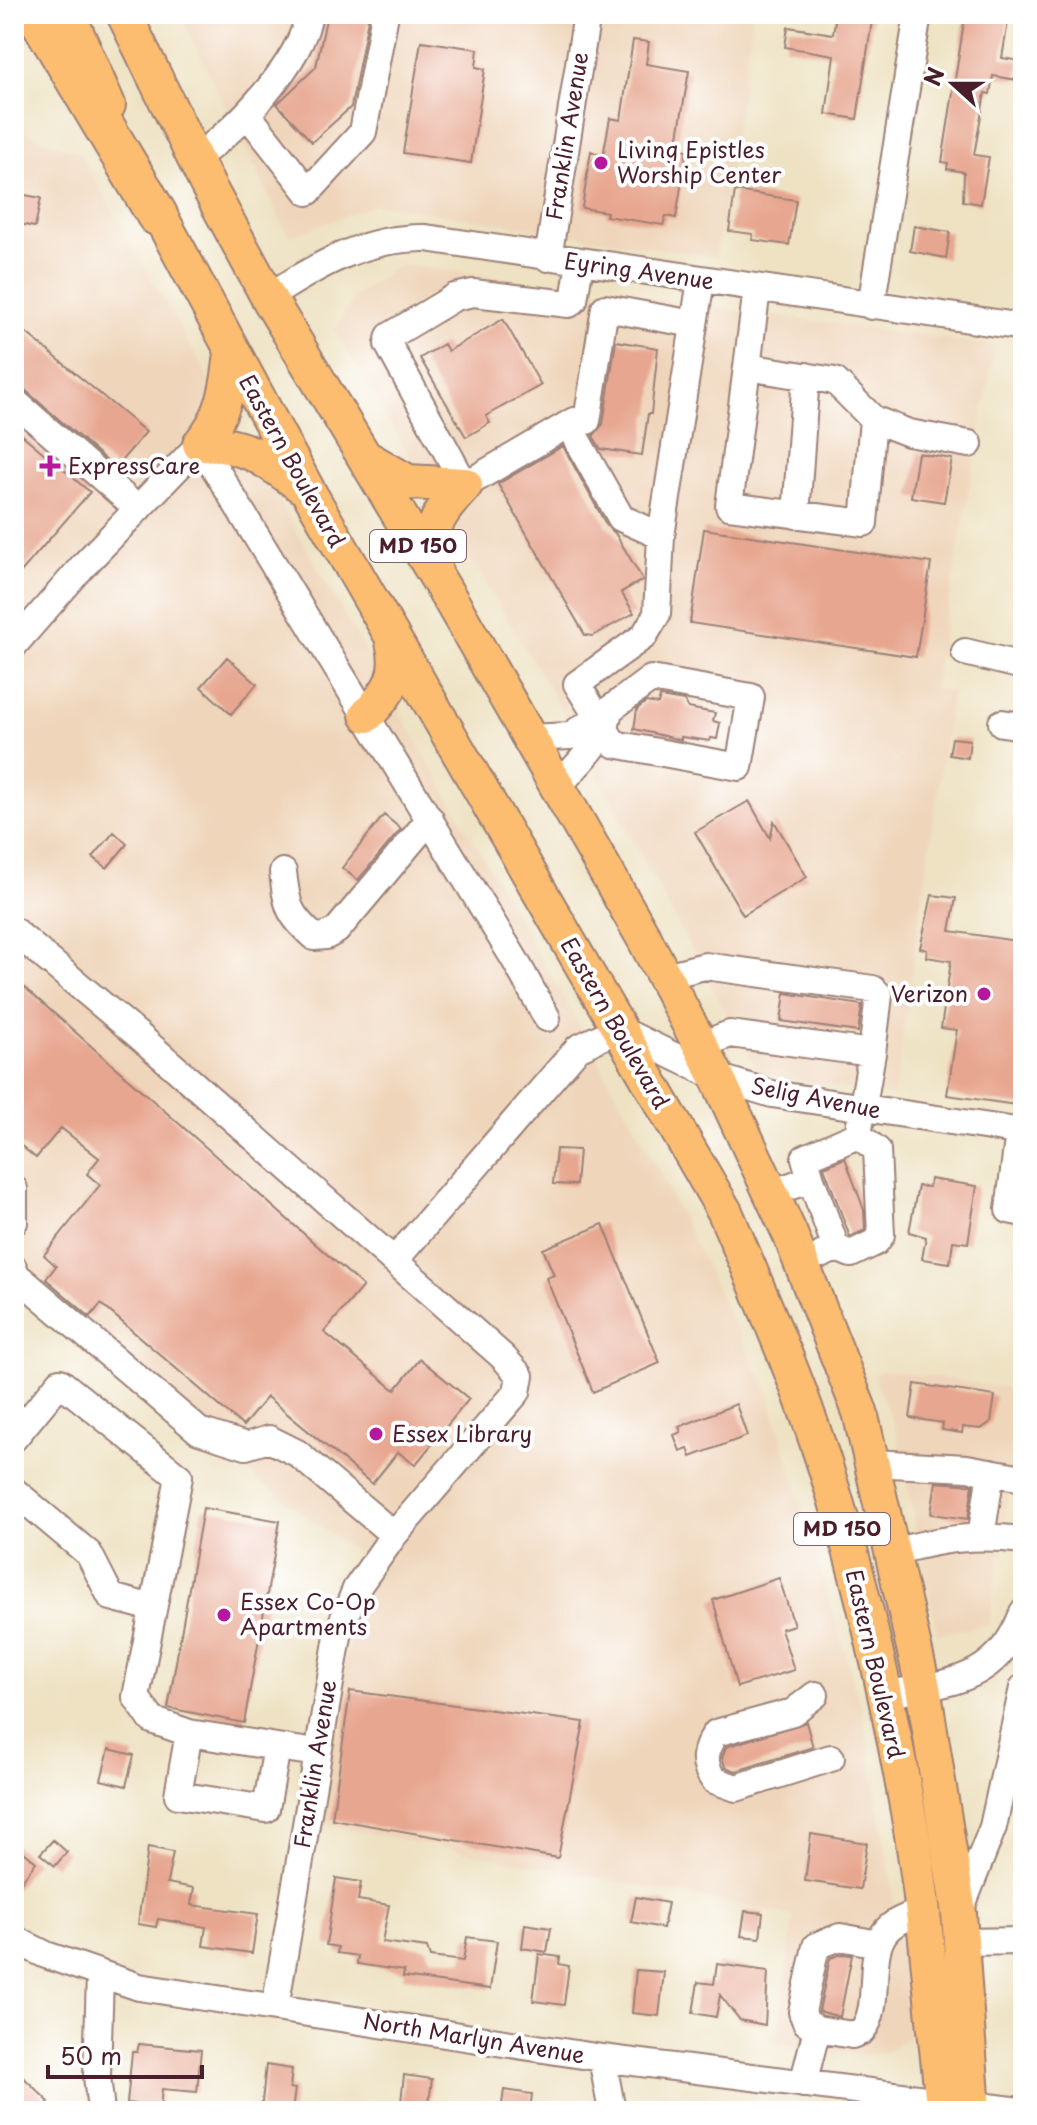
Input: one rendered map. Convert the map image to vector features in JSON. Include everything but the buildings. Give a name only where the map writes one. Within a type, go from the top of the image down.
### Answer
[{"type":"highway","points":[[37,14],[157,215]]},
{"type":"main road","name":"Eastern Boulevard","points":[[68,14],[157,215],[232,353],[390,634],[725,1212],[800,1393],[838,1516],[885,1695],[958,2107]]},
{"type":"main road","name":"Eastern Boulevard","points":[[124,14],[268,297],[435,574],[665,976],[717,1077],[802,1264],[860,1412],[923,1687],[960,1928],[958,2107]]},
{"type":"main road","points":[[200,444],[214,428],[226,400],[232,353]]},
{"type":"main road","points":[[200,444],[227,443],[255,453],[308,491]]},
{"type":"main road","points":[[361,454],[408,482],[465,485]]},
{"type":"main road","points":[[435,574],[430,542],[433,524],[465,485]]},
{"type":"main road","points":[[367,715],[394,682],[398,661],[390,634]]},
{"type":"street","points":[[195,158],[224,139],[248,115],[306,35],[309,14]]},
{"type":"street","points":[[248,115],[308,192],[363,132],[385,14]]},
{"type":"street","name":"Franklin Avenue","points":[[548,258],[587,14]]},
{"type":"street","points":[[871,306],[918,14]]},
{"type":"street","name":"Eyring Avenue","points":[[268,297],[319,265],[380,240],[426,238],[1023,327]]},
{"type":"street","points":[[580,263],[574,300],[569,304],[473,293],[455,297],[390,336],[388,344],[465,485],[574,421],[587,421],[605,308],[694,324]]},
{"type":"street","points":[[558,787],[580,759],[596,747],[605,729],[609,710],[651,679],[751,697],[739,767],[614,744],[605,729],[577,684],[644,636],[657,614],[661,536],[701,280]]},
{"type":"street","points":[[757,289],[729,506],[864,523],[873,419]]},
{"type":"street","points":[[747,367],[835,381],[873,419],[909,433],[969,444]]},
{"type":"street","points":[[796,515],[806,376]]},
{"type":"street","points":[[14,401],[138,509]]},
{"type":"street","points":[[578,442],[621,518],[661,536]]},
{"type":"street","points":[[14,645],[200,444],[430,819],[547,1018]]},
{"type":"street","points":[[965,652],[1023,666]]},
{"type":"street","points":[[529,738],[570,736],[583,727],[605,729]]},
{"type":"street","points":[[283,872],[287,904],[293,919],[314,937],[326,936],[337,930],[430,819]]},
{"type":"street","points":[[14,931],[394,1261],[578,1048],[618,1029]]},
{"type":"street","points":[[665,976],[705,966],[873,989],[879,995],[858,1135]]},
{"type":"street","name":"Selig Avenue","points":[[618,1029],[717,1077],[772,1094],[1021,1132]]},
{"type":"street","points":[[701,1045],[730,1034],[872,1053]]},
{"type":"street","points":[[1021,1132],[1009,1210],[1023,1213]]},
{"type":"street","points":[[836,1248],[805,1158],[858,1135]]},
{"type":"street","points":[[802,1264],[836,1248],[851,1254],[876,1242],[881,1235],[877,1150],[858,1135]]},
{"type":"street","points":[[771,1193],[811,1179]]},
{"type":"street","points":[[14,1189],[14,1222]]},
{"type":"street","name":"Franklin Avenue","points":[[275,2008],[339,1630],[356,1589],[394,1535],[517,1392],[520,1376],[394,1261]]},
{"type":"street","points":[[14,1269],[16,1275],[199,1431],[246,1446],[269,1439],[297,1453],[394,1535]]},
{"type":"street","points":[[14,1438],[60,1382],[179,1477],[136,1697],[152,1720],[189,1733],[317,1753]]},
{"type":"street","points":[[872,1463],[991,1472],[1023,1478]]},
{"type":"street","points":[[981,1537],[991,1472]]},
{"type":"street","points":[[14,1491],[89,1554],[111,1597],[153,1608]]},
{"type":"street","points":[[893,1552],[947,1538],[1023,1540]]},
{"type":"street","points":[[885,1695],[969,1677],[987,1667],[1002,1655],[1023,1613]]},
{"type":"street","points":[[1023,1688],[1014,1786],[993,1827],[960,1928],[1023,1941]]},
{"type":"street","points":[[815,1695],[793,1712],[716,1733],[706,1749],[705,1759],[714,1780],[736,1788],[831,1758]]},
{"type":"street","points":[[189,1733],[178,1795],[266,1809],[277,1747]]},
{"type":"street","points":[[879,1944],[840,1937],[816,1946],[802,2012],[806,2022],[817,2029],[852,2035],[867,2025],[879,1944],[891,1925],[923,1911]]},
{"type":"street","name":"North Marlyn Avenue","points":[[14,1939],[100,1975],[139,1987],[602,2058],[958,2107],[1020,2111]]},
{"type":"street","points":[[100,1975],[97,2076],[101,2111]]},
{"type":"street","points":[[803,2084],[817,2029]]},
{"type":"street","points":[[602,2058],[612,2111]]},
{"type":"shaded area","points":[[180,14],[753,14],[716,257],[376,204],[289,237]]},
{"type":"shaded area","points":[[14,128],[80,154],[566,1002],[654,1161],[769,1395],[862,1711],[892,1884],[895,1925],[914,2015],[909,2037],[888,2051],[867,2056],[776,2044],[794,1916],[321,1824],[342,1672],[361,1606],[377,1573],[355,1552],[234,1462],[199,1449],[14,1297]]},
{"type":"shaded area","points":[[400,264],[995,346],[933,689],[952,691],[894,1096],[759,1074],[566,717],[335,331],[355,296]]},
{"type":"shaded area","points":[[883,1370],[1023,1390],[989,1625],[937,1634],[897,1433],[873,1375]]},
{"type":"place","name":"Living Epistles Worship Center","points":[[601,163]]},
{"type":"place","name":"ExpressCare","points":[[50,466]]},
{"type":"place","name":"Verizon","points":[[984,994]]},
{"type":"place","name":"Essex Library","points":[[376,1434]]},
{"type":"place","name":"Essex Co-Op Apartments","points":[[224,1615]]}]
